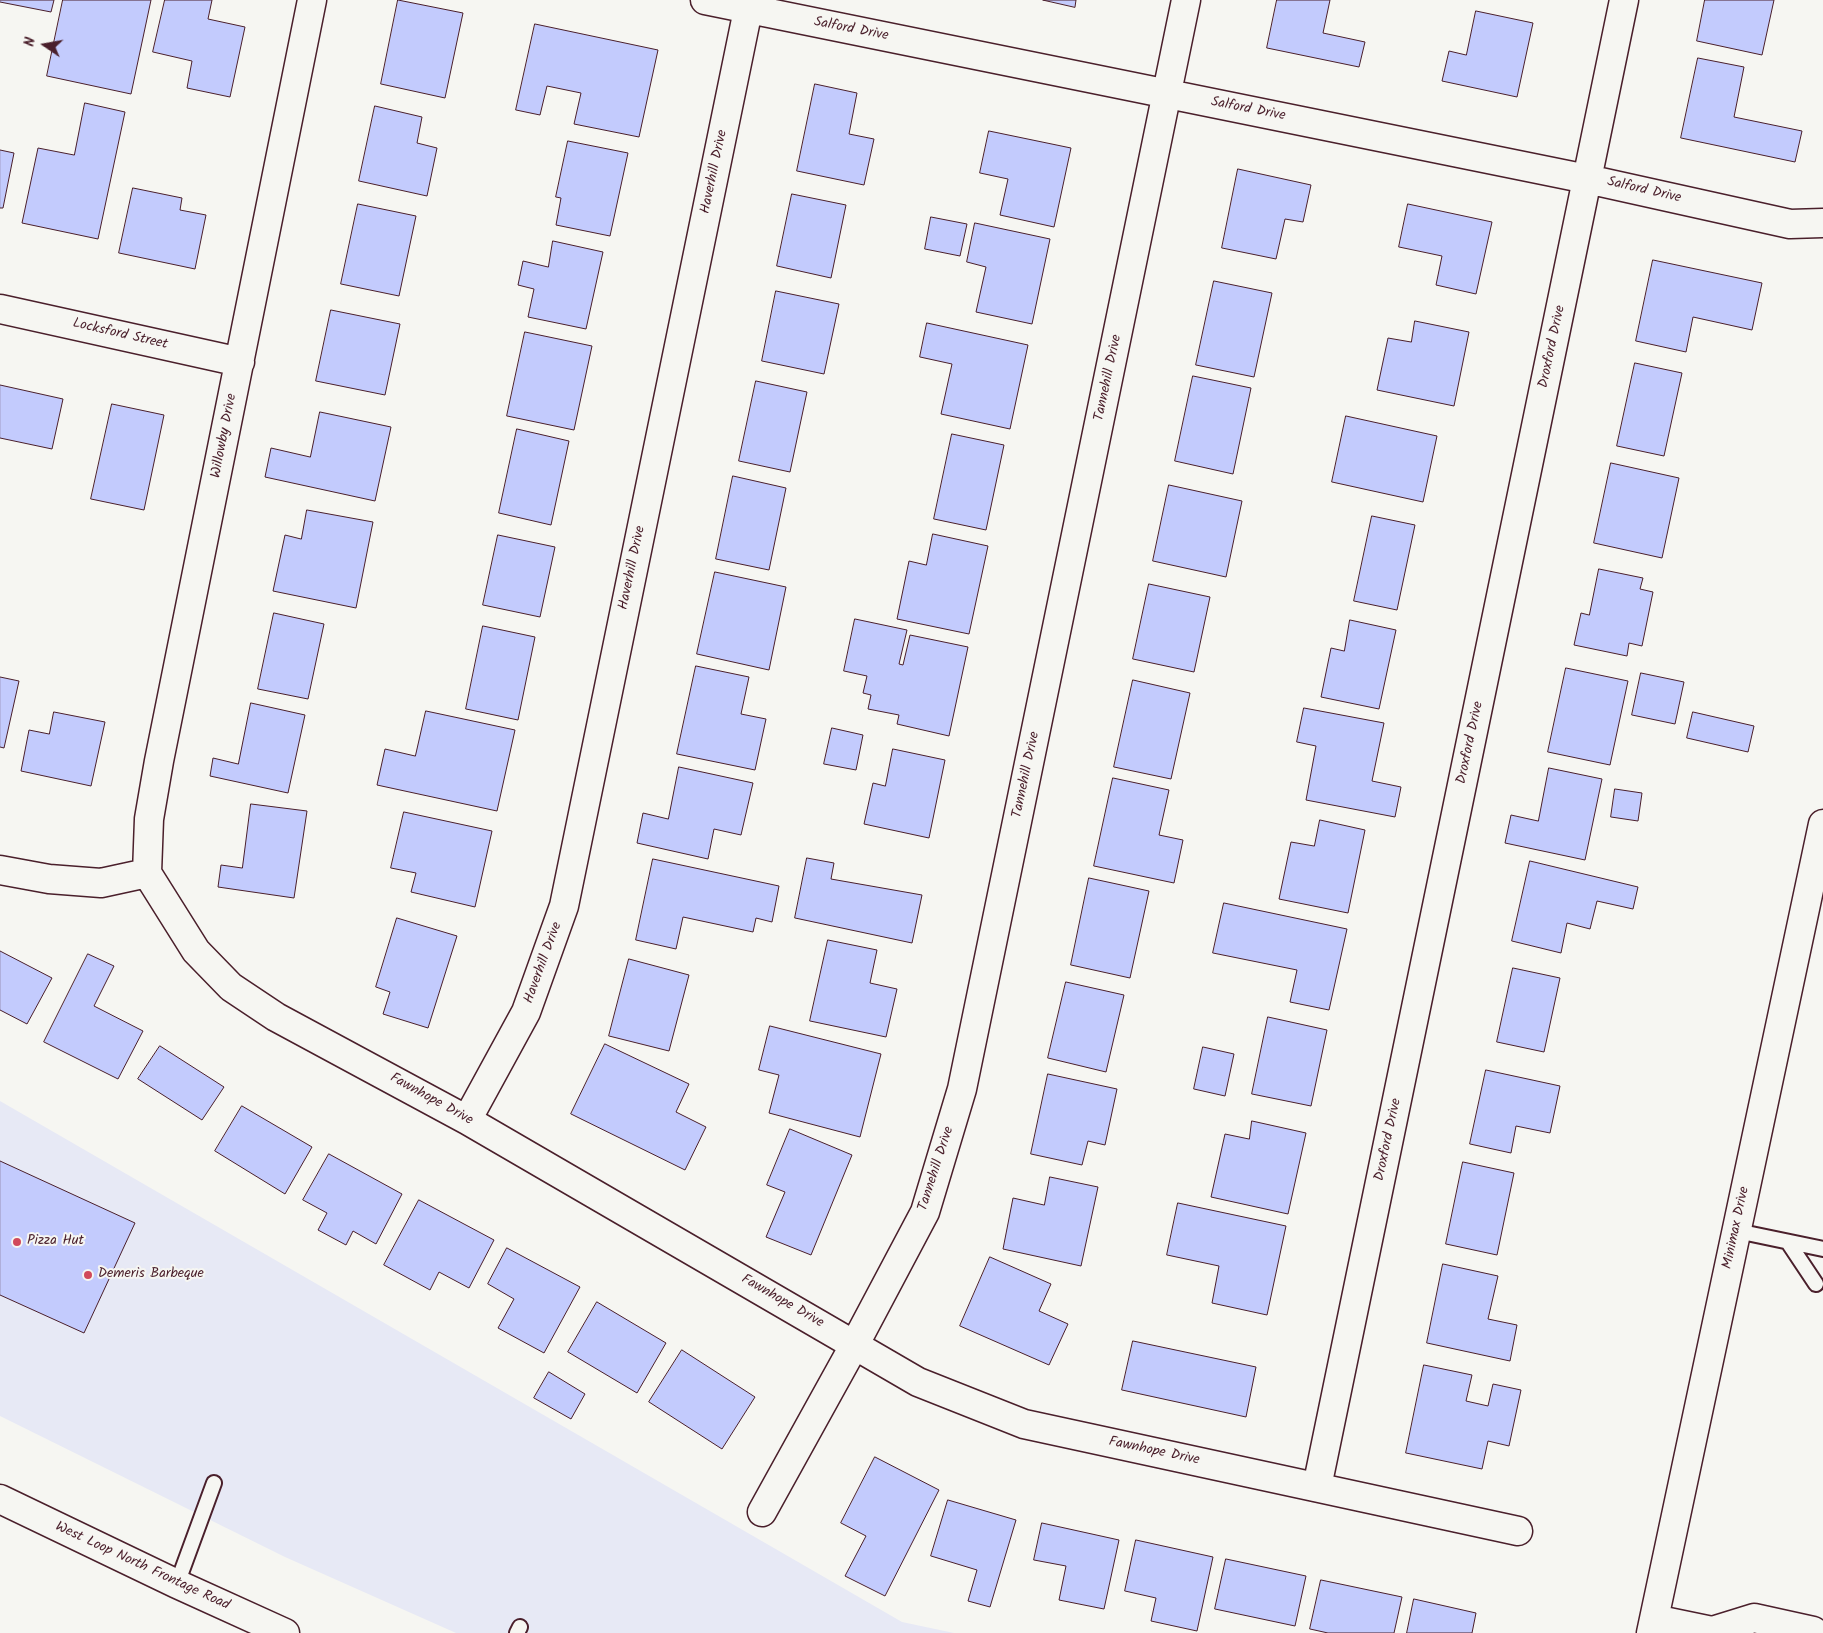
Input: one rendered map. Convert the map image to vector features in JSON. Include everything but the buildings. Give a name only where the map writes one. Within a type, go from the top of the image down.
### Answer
[{"type":"street","name":"Willowby Drive","points":[[147,873],[149,818],[157,770],[312,0]]},
{"type":"street","name":"Salford Drive","points":[[704,0],[749,4],[1167,94],[1587,178],[1790,224],[1823,223]]},
{"type":"street","name":"Tannehill Drive","points":[[762,1512],[855,1344],[925,1212],[962,1089],[1186,0]]},
{"type":"street","name":"Droxford Drive","points":[[1317,1487],[1624,0]]},
{"type":"street","name":"Haverhill Drive","points":[[467,1120],[526,1012],[564,906],[749,4]]},
{"type":"street","name":"Salford Drive","points":[[1790,224],[1823,243]]},
{"type":"street","name":"Locksford Street","points":[[0,309],[240,362]]},
{"type":"street","name":"Minimax Drive","points":[[1653,1626],[1823,824]]},
{"type":"street","points":[[0,870],[49,880],[101,883],[147,873]]},
{"type":"street","name":"Fawnhope Drive","points":[[147,873],[196,951],[231,988],[276,1017],[467,1120],[918,1382],[1024,1424],[1518,1531]]},
{"type":"street","name":"West Loop North Frontage Road","points":[[0,1499],[177,1584],[285,1633]]},
{"type":"street","points":[[1653,1626],[1713,1632],[1754,1618],[1816,1633]]},
{"type":"lane","points":[[1736,1231],[1823,1249]]},
{"type":"lane","points":[[1788,1242],[1816,1284]]},
{"type":"lane","points":[[177,1584],[214,1483]]},
{"type":"shaded area","points":[[0,1101],[902,1622],[954,1633],[456,1633],[285,1557],[0,1416]]},
{"type":"place","name":"Pizza Hut","points":[[17,1242]]},
{"type":"place","name":"Demeris Barbeque","points":[[88,1275]]}]
